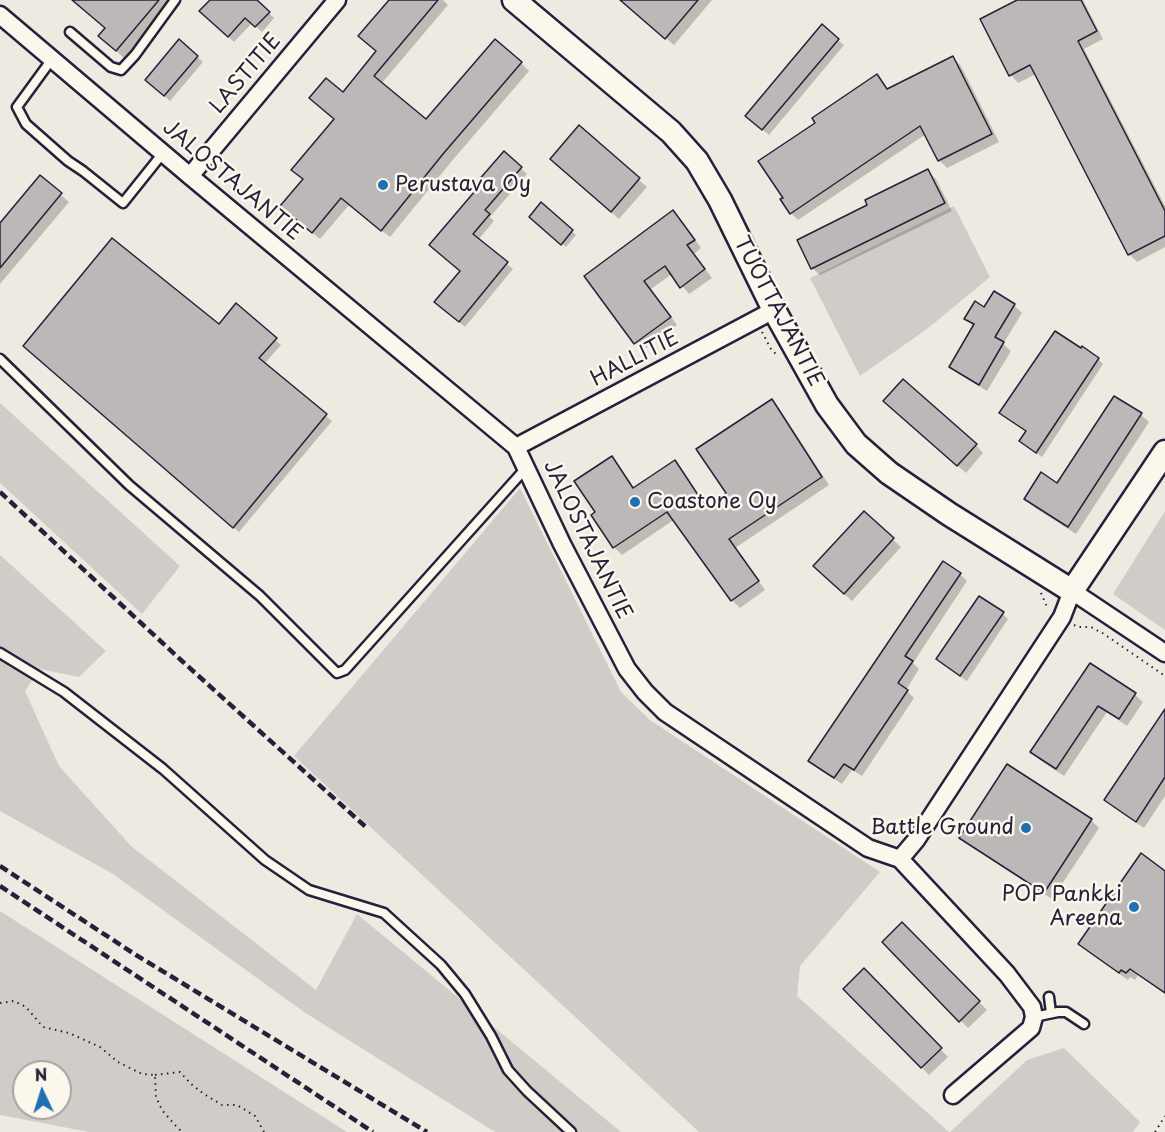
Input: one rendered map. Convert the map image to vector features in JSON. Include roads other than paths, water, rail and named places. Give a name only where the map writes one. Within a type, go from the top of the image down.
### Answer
[{"type":"street","name":"LASTITIE","points":[[190,176],[337,0]]},
{"type":"street","name":"TUOTTAJANTIE","points":[[514,0],[671,132],[697,160],[720,200],[774,310],[827,405],[856,444],[889,473],[940,508],[1072,591]]},
{"type":"street","name":"JALOSTAJANTIE","points":[[0,15],[516,447],[561,544],[627,669],[645,693],[665,712],[868,848],[900,859]]},
{"type":"street","name":"HALLITIE","points":[[516,447],[774,310]]},
{"type":"street","points":[[953,1095],[1031,1028],[1034,1017],[1032,1007],[1008,974],[900,859],[916,840],[1062,617],[1072,591],[1165,452]]},
{"type":"street","points":[[1072,591],[1165,653]]},
{"type":"lane","points":[[70,32],[111,67],[121,70],[176,0]]},
{"type":"lane","points":[[52,59],[16,107],[26,124],[68,161],[123,203],[163,153]]},
{"type":"lane","points":[[0,359],[129,485],[260,596],[337,673],[345,670],[526,468]]},
{"type":"lane","points":[[0,653],[64,692],[164,769],[265,860],[309,890],[384,913],[441,965],[465,994],[491,1036],[508,1070],[571,1132]]},
{"type":"lane","points":[[1049,997],[1051,1013]]},
{"type":"lane","points":[[1034,1017],[1066,1012],[1084,1024]]},
{"type":"railway","points":[[0,492],[367,828]]},
{"type":"railway","points":[[0,866],[136,955],[427,1132]]},
{"type":"railway","points":[[0,886],[373,1132]]},
{"type":"place","name":"Perustava Oy","points":[[383,185]]},
{"type":"place","name":"Coastone Oy","points":[[635,502]]},
{"type":"place","name":"Battle Ground","points":[[1026,828]]},
{"type":"place","name":"POP Pankki Areena","points":[[1134,907]]}]
